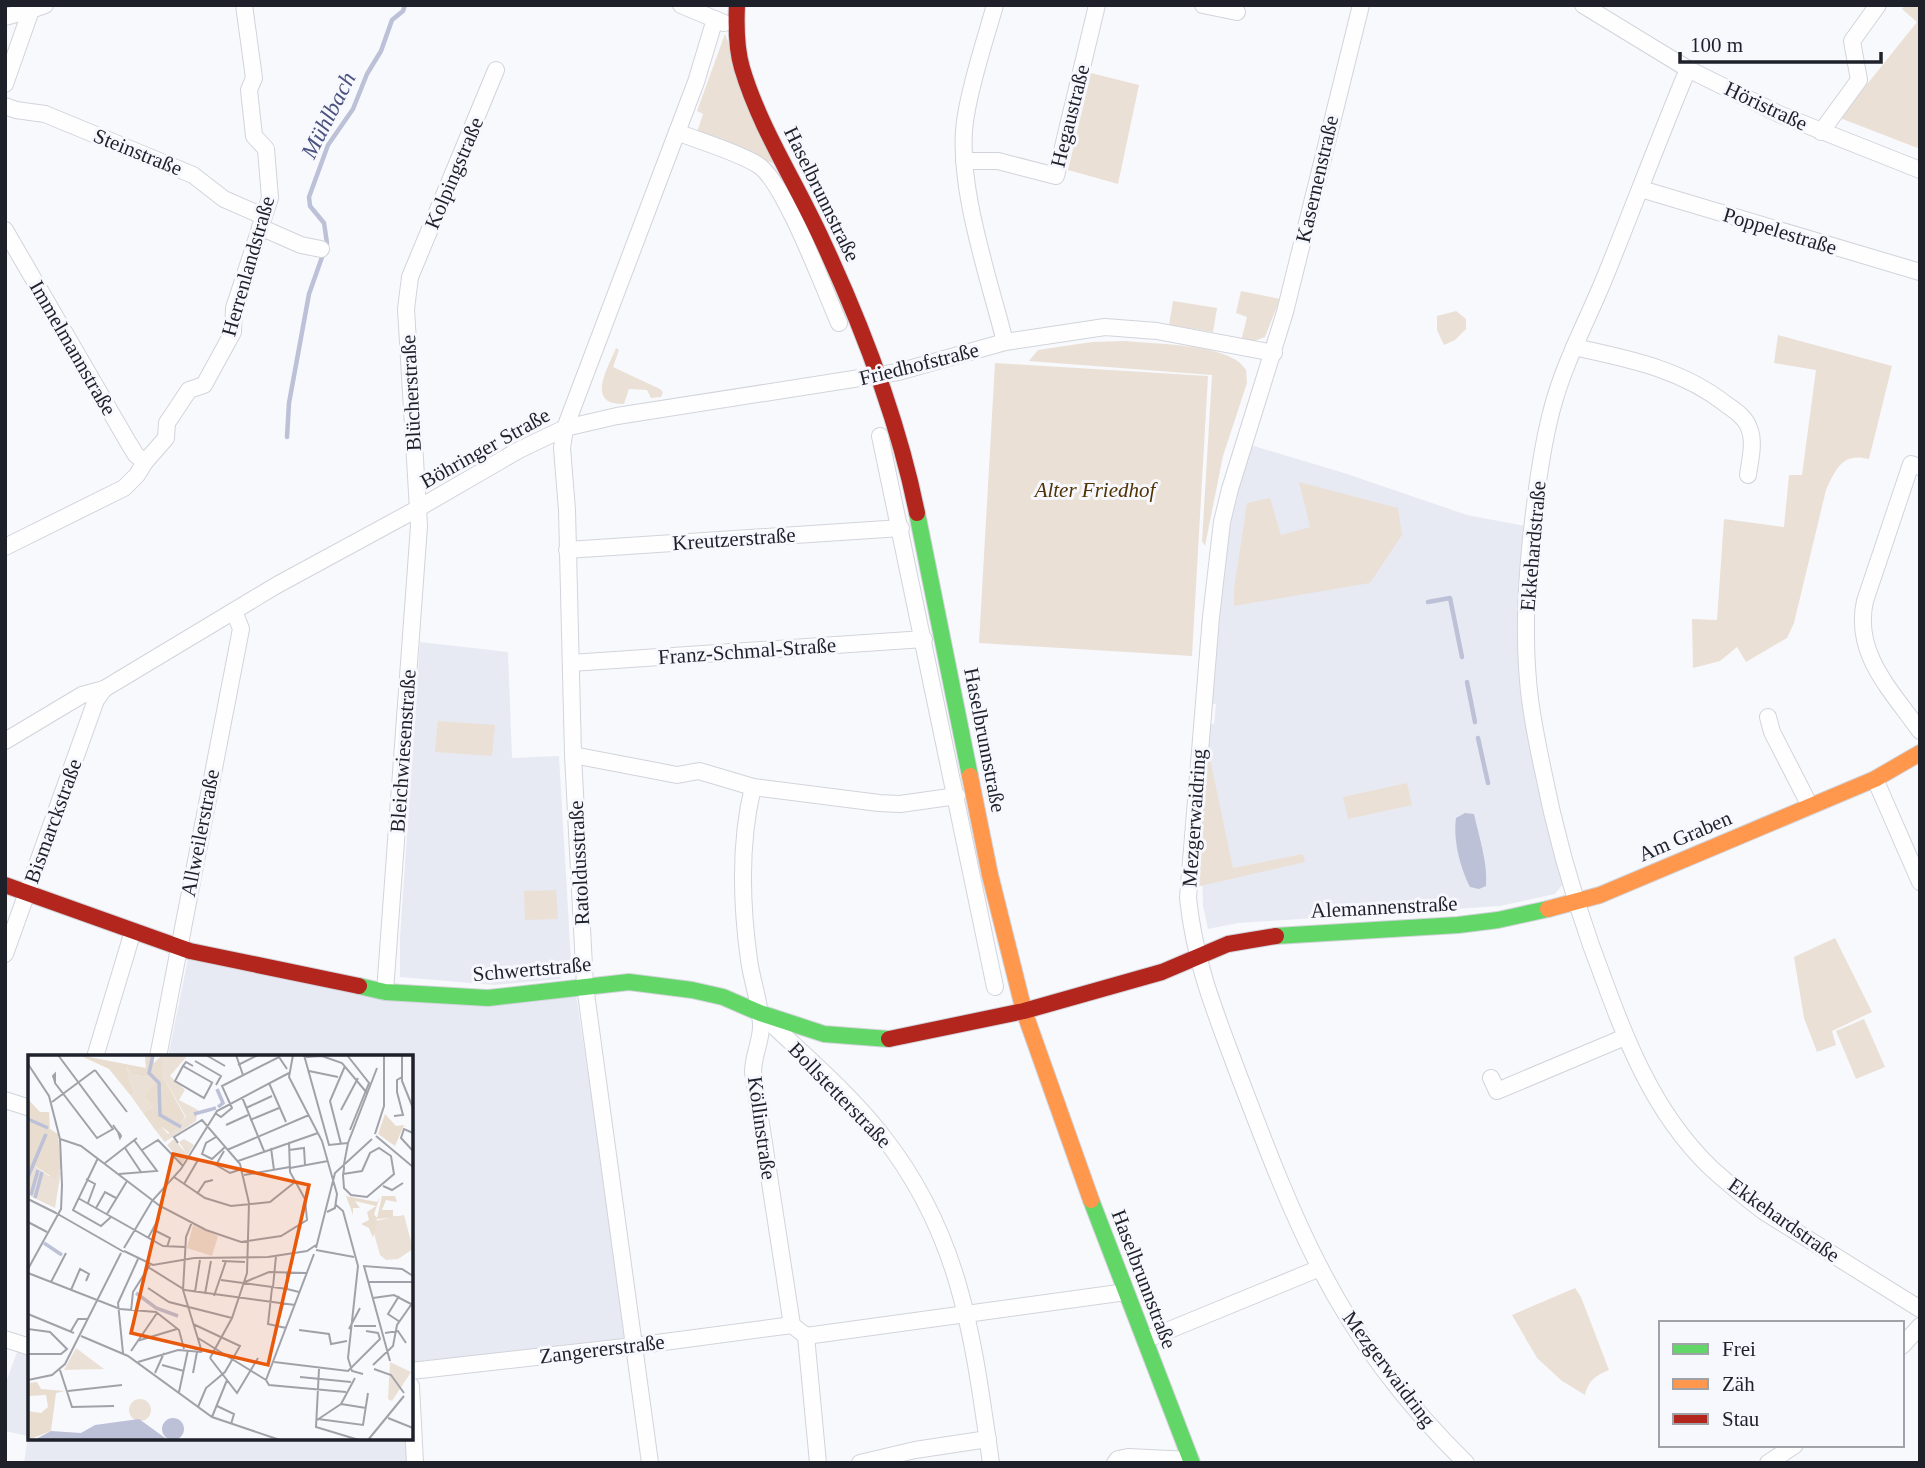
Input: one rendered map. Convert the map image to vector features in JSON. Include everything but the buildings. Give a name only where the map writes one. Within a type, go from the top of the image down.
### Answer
[{"type":"street","name":"Herrenlandstraße","points":[[5,547],[124,488],[166,438],[167,423],[189,390],[204,384],[233,331],[234,308],[270,198],[266,149],[254,136],[249,90],[254,78],[244,5]]},
{"type":"street","points":[[681,5],[736,29],[737,5]]},
{"type":"street","points":[[995,5],[965,117],[964,161],[970,200],[1005,342]]},
{"type":"street","name":"Hegaustraße","points":[[964,161],[998,161],[1056,176],[1097,5]]},
{"type":"street","points":[[1203,5],[1237,12]]},
{"type":"street","name":"Kasernenstraße","points":[[1273,353],[1361,5]]},
{"type":"street","name":"Höristraße","points":[[1583,5],[1688,69],[1791,120],[1920,170]]},
{"type":"street","points":[[1821,132],[1859,80],[1852,41],[1878,5]]},
{"type":"street","points":[[5,17],[38,8]]},
{"type":"street","points":[[5,84],[38,8]]},
{"type":"street","name":"Böhringer Straße","points":[[5,741],[82,695],[103,689],[234,611],[519,450],[565,428],[696,82],[715,19]]},
{"type":"street","name":"Haselbrunnstraße","points":[[736,29],[741,66],[755,104],[823,241],[878,376],[906,460],[990,875],[1024,1011],[1096,1215],[1192,1462]]},
{"type":"street","name":"Ekkehardstraße","points":[[1688,69],[1574,347],[1553,406],[1542,454],[1525,612],[1532,715],[1562,855],[1576,903],[1625,1038],[1660,1105],[1709,1166],[1763,1211],[1920,1309]]},
{"type":"street","name":"Kolpingstraße","points":[[410,277],[496,70]]},
{"type":"street","name":"Steinstraße","points":[[5,106],[45,114],[193,174],[224,200],[301,244],[321,249]]},
{"type":"street","name":"Haselbrunnstraße","points":[[677,132],[757,164],[771,176],[788,207],[839,323]]},
{"type":"street","name":"Poppelestraße","points":[[1641,189],[1920,272]]},
{"type":"street","name":"Immelmannstraße","points":[[5,230],[128,443],[145,462]]},
{"type":"street","name":"Blücherstraße","points":[[410,277],[406,309],[418,509]]},
{"type":"street","name":"Friedhofstraße","points":[[565,428],[617,416],[878,376],[1005,342],[1105,327],[1133,328],[1273,353]]},
{"type":"street","points":[[1574,347],[1664,369],[1683,376],[1718,397],[1748,423],[1752,441],[1748,475]]},
{"type":"street","name":"Mezgerwaidring","points":[[1273,353],[1230,489],[1217,555],[1188,898],[1197,958],[1282,1188],[1320,1268],[1352,1323],[1381,1364],[1421,1415],[1466,1463]]},
{"type":"street","name":"Ratoldusstraße","points":[[565,428],[562,447],[573,755],[585,986],[650,1463]]},
{"type":"street","name":"Haselbrunnstraße","points":[[880,436],[995,987]]},
{"type":"street","points":[[1920,467],[1911,464],[1864,601],[1861,623],[1868,654],[1920,731]]},
{"type":"street","name":"Bleichwiesenstraße","points":[[385,992],[419,526],[418,509]]},
{"type":"street","name":"Kreutzerstraße","points":[[567,550],[901,528]]},
{"type":"street","name":"Allweilerstraße","points":[[158,1055],[177,947],[241,629],[234,611]]},
{"type":"street","name":"Franz-Schmal-Straße","points":[[570,663],[924,639]]},
{"type":"street","name":"Bismarckstraße","points":[[5,954],[96,700],[103,689]]},
{"type":"street","points":[[1768,717],[1772,732],[1810,806]]},
{"type":"street","name":"Am Graben","points":[[1576,903],[1875,779],[1920,752]]},
{"type":"street","points":[[573,755],[677,775],[699,771],[753,787],[890,804],[957,796]]},
{"type":"street","points":[[1875,779],[1920,882]]},
{"type":"street","name":"Köllinstraße","points":[[753,787],[744,838],[742,874],[749,961],[760,1013],[761,1034],[755,1051],[753,1072],[792,1325]]},
{"type":"street","name":"Schwertstraße","points":[[5,885],[177,947],[385,992],[488,998],[629,982],[670,986],[723,997],[760,1013],[824,1034],[879,1040],[917,1036],[1024,1011]]},
{"type":"street","name":"Alemannenstraße","points":[[1024,1011],[1172,969],[1228,944],[1266,936],[1458,925],[1498,920],[1576,903]]},
{"type":"street","points":[[96,1055],[133,931]]},
{"type":"street","name":"Bollstetterstraße","points":[[760,1013],[849,1099],[894,1151],[939,1228],[958,1278],[968,1315],[979,1372],[991,1463]]},
{"type":"street","points":[[1491,1078],[1497,1091],[1625,1038]]},
{"type":"street","points":[[5,1100],[28,1107]]},
{"type":"street","points":[[1145,1340],[1320,1268]]},
{"type":"street","points":[[792,1325],[806,1336],[1126,1292]]},
{"type":"street","name":"Zangererstraße","points":[[413,1371],[792,1325]]},
{"type":"street","points":[[1904,1344],[1920,1326]]},
{"type":"street","points":[[806,1336],[818,1463]]},
{"type":"street","points":[[5,1339],[28,1346]]},
{"type":"street","points":[[413,1424],[415,1463]]},
{"type":"street","points":[[860,1463],[915,1450],[988,1440]]},
{"type":"street","points":[[1768,1463],[1792,1447]]},
{"type":"street","points":[[1115,1463],[1118,1459],[1128,1457],[1192,1462]]},
{"type":"shaded area","points":[[1244,443],[1344,473],[1467,515],[1525,526],[1521,598],[1564,883],[1555,894],[1500,906],[1238,923],[1208,929],[1203,906],[1201,723],[1214,724],[1216,704],[1203,703],[1212,598]]},
{"type":"shaded area","points":[[420,642],[508,652],[512,758],[559,756],[571,961],[562,972],[561,979],[494,985],[400,977],[400,937]]},
{"type":"shaded area","points":[[188,959],[380,995],[576,995],[630,1343],[413,1367],[413,1055],[168,1055]]},
{"type":"shaded area","points":[[17,1352],[28,1355],[28,1436],[5,1431],[5,1385]]},
{"type":"shaded area","points":[[28,1436],[28,1440],[409,1440],[409,1463],[24,1463]]},
{"type":"green space","points":[[1905,5],[1920,5],[1920,149],[1840,118],[1917,22],[1902,9]]},
{"type":"green space","points":[[725,34],[775,164],[696,135],[703,114],[697,111]]},
{"type":"green space","points":[[1091,73],[1139,85],[1118,184],[1068,170]]},
{"type":"green space","points":[[1241,291],[1280,299],[1265,337],[1249,343],[1241,341],[1247,317],[1236,313]]},
{"type":"green space","points":[[1173,301],[1217,308],[1213,332],[1169,325]]},
{"type":"green space","points":[[1456,311],[1466,319],[1466,329],[1455,340],[1444,345],[1437,330],[1437,316]]},
{"type":"green space","points":[[1778,335],[1892,366],[1869,459],[1860,457],[1846,460],[1837,469],[1826,490],[1794,623],[1787,638],[1746,662],[1737,647],[1720,661],[1693,668],[1692,619],[1717,620],[1724,519],[1784,527],[1789,475],[1802,475],[1816,370],[1774,363]]},
{"type":"green space","points":[[1125,341],[1210,350],[1236,360],[1246,370],[1247,383],[1223,456],[1205,546],[1202,541],[1212,375],[1029,361],[1038,350],[1092,342]]},
{"type":"green space","points":[[616,348],[619,350],[613,367],[660,389],[663,392],[661,397],[651,398],[647,390],[629,389],[624,404],[612,403],[605,398],[602,384]]},
{"type":"green space","name":"Alter Friedhof","points":[[995,363],[1208,376],[1192,656],[979,643]]},
{"type":"green space","points":[[1299,482],[1398,508],[1402,535],[1370,583],[1234,606],[1234,589],[1247,503],[1270,498],[1281,535],[1310,527]]},
{"type":"green space","points":[[438,721],[495,725],[492,756],[435,752]]},
{"type":"green space","points":[[1210,759],[1233,868],[1303,854],[1305,862],[1192,888],[1201,760]]},
{"type":"green space","points":[[1407,783],[1412,805],[1348,819],[1343,797]]},
{"type":"green space","points":[[556,890],[558,919],[525,920],[524,891]]},
{"type":"green space","points":[[1835,938],[1872,1012],[1832,1031],[1836,1045],[1817,1052],[1804,1018],[1794,957]]},
{"type":"green space","points":[[1864,1019],[1885,1067],[1856,1079],[1836,1031]]},
{"type":"green space","points":[[1575,1288],[1609,1370],[1593,1379],[1585,1395],[1562,1381],[1537,1358],[1512,1315]]},
{"type":"water","points":[[1465,813],[1474,814],[1484,859],[1486,886],[1479,889],[1470,887],[1458,853],[1456,818]]},
{"type":"waterway","name":"Mühlbach","points":[[287,437],[289,403],[309,294],[327,243],[324,223],[310,206],[309,197],[328,145],[353,109],[367,74],[381,51],[392,20],[403,11],[405,5]]},
{"type":"waterway","points":[[1428,602],[1450,598],[1462,657]]},
{"type":"waterway","points":[[1467,682],[1475,722]]},
{"type":"waterway","points":[[1478,738],[1488,783]]},
{"type":"traffic: fast","points":[[917,513],[970,776]]},
{"type":"traffic: fast","points":[[1276,936],[1458,925],[1548,909]]},
{"type":"traffic: fast","points":[[359,986],[385,992],[488,998],[629,982],[723,997],[760,1013],[824,1034],[889,1039]]},
{"type":"traffic: fast","points":[[1091,1200],[1192,1463]]},
{"type":"traffic: slow","points":[[1548,909],[1600,895],[1875,779],[1920,753]]},
{"type":"traffic: slow","points":[[970,776],[990,875],[1024,1011],[1091,1200]]},
{"type":"traffic: jam","points":[[737,5],[739,53],[750,91],[852,307],[878,374],[900,443],[917,513]]},
{"type":"traffic: jam","points":[[5,885],[190,951],[359,986]]},
{"type":"traffic: jam","points":[[889,1039],[1024,1011],[1162,972],[1228,944],[1276,936]]}]
